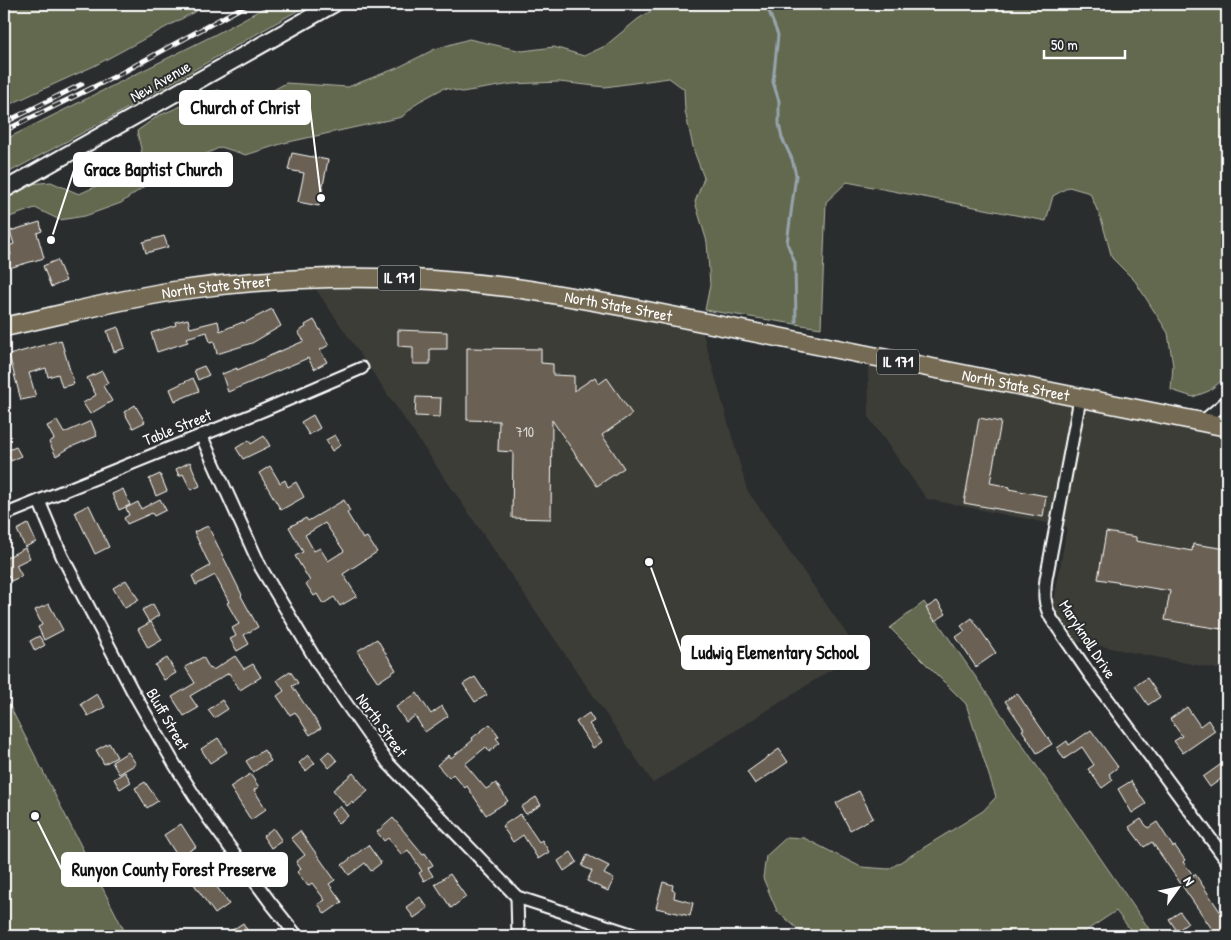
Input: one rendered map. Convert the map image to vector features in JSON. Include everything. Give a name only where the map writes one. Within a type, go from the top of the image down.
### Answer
[{"type":"main road","name":"New Avenue","points":[[4,190],[334,4]]},
{"type":"main road","name":"North State Street","points":[[4,327],[144,296],[218,286],[324,278],[404,278],[480,284],[538,291],[627,307],[1227,427]]},
{"type":"street","name":"Table Street","points":[[4,515],[264,410],[362,368]]},
{"type":"street","name":"Maryknoll Drive","points":[[1080,398],[1046,580],[1044,595],[1046,608],[1090,675],[1227,860]]},
{"type":"street","points":[[1202,422],[1227,401]]},
{"type":"street","name":"North Street","points":[[201,435],[261,568],[319,665],[388,763],[517,897],[637,936]]},
{"type":"street","name":"Bluff Street","points":[[39,501],[62,556],[132,690],[175,764],[215,826],[297,936]]},
{"type":"street","points":[[517,897],[518,936]]},
{"type":"shaded area","points":[[313,285],[398,285],[516,296],[624,312],[702,330],[747,490],[859,652],[653,783]]},
{"type":"shaded area","points":[[868,363],[1227,435],[1227,671],[1075,641],[1053,608],[1067,527],[927,499],[869,418]]},
{"type":"green space","points":[[4,4],[209,4],[94,66],[4,107]]},
{"type":"green space","points":[[271,4],[309,4],[110,118],[4,175],[4,140],[216,34]]},
{"type":"green space","points":[[662,4],[1227,4],[1227,376],[1209,391],[1193,397],[1171,390],[1173,366],[1168,333],[1135,281],[1112,258],[1102,222],[1090,193],[1069,187],[1053,196],[1046,221],[847,182],[826,202],[821,328],[705,310],[710,285],[707,242],[695,202],[704,178],[694,151],[685,111],[684,89],[669,78],[605,87],[559,82],[512,84],[462,92],[444,88],[418,102],[402,117],[284,143],[246,155],[221,147],[160,175],[121,203],[85,216],[60,220],[35,208],[4,219],[4,200],[30,184],[51,182],[79,194],[124,174],[143,158],[137,131],[158,116],[218,90],[235,99],[252,102],[286,83],[348,87],[397,68],[435,49],[469,39],[522,51],[554,47],[584,56],[605,46],[638,19]]},
{"type":"green space","points":[[924,602],[1154,936],[1135,936],[1116,911],[1078,936],[806,936],[777,911],[763,878],[766,856],[787,837],[804,838],[861,867],[889,869],[983,811],[996,797],[966,704],[890,628]]},
{"type":"green space","points":[[4,695],[127,936],[4,936]]},
{"type":"building","points":[[292,153],[328,160],[319,206],[298,202],[304,173],[288,170]]},
{"type":"building","points":[[40,222],[42,231],[37,233],[44,258],[9,268],[6,257],[11,255],[9,246],[14,244],[10,231]]},
{"type":"building","points":[[164,236],[168,247],[146,253],[143,242]]},
{"type":"building","points":[[57,260],[66,281],[51,287],[43,266]]},
{"type":"building","points":[[272,309],[281,326],[252,343],[217,354],[214,341],[210,342],[207,332],[186,338],[188,342],[157,352],[151,333],[176,325],[175,322],[188,319],[190,328],[218,321],[220,331],[244,323]]},
{"type":"building","points":[[314,320],[329,345],[320,350],[327,362],[314,369],[308,358],[228,392],[222,374],[237,368],[237,370],[304,341],[298,332]]},
{"type":"building","points":[[118,327],[125,348],[114,352],[107,331]]},
{"type":"building","points":[[398,330],[447,332],[447,349],[430,349],[430,364],[413,364],[413,347],[398,346]]},
{"type":"building","points":[[61,340],[74,384],[62,387],[58,374],[48,377],[46,368],[29,373],[36,397],[21,400],[9,355]]},
{"type":"building","points":[[467,348],[541,349],[541,363],[553,364],[553,375],[574,376],[574,391],[595,377],[599,384],[607,378],[632,414],[602,435],[624,468],[597,486],[552,420],[551,519],[512,518],[513,452],[498,451],[499,421],[467,420]]},
{"type":"building","points":[[204,366],[209,375],[198,380],[194,370]]},
{"type":"building","points":[[102,371],[108,383],[103,386],[112,401],[90,414],[83,403],[96,395],[87,378]]},
{"type":"building","points":[[193,378],[199,391],[175,401],[170,389]]},
{"type":"building","points":[[416,397],[441,398],[440,417],[415,416]]},
{"type":"building","points":[[135,405],[145,422],[133,428],[124,412]]},
{"type":"building","points":[[313,415],[320,428],[309,435],[301,422]]},
{"type":"building","points":[[979,418],[1001,422],[990,483],[1010,487],[1009,489],[1046,496],[1043,517],[964,503]]},
{"type":"building","points":[[57,421],[64,433],[91,421],[97,436],[71,447],[56,456],[49,442],[54,439],[47,426]]},
{"type":"building","points":[[335,435],[341,445],[332,451],[326,440]]},
{"type":"building","points":[[264,436],[270,446],[243,459],[236,448],[249,440],[251,444]]},
{"type":"building","points":[[16,447],[21,456],[11,461],[6,451]]},
{"type":"building","points":[[190,462],[200,486],[191,490],[183,474],[179,476],[176,469]]},
{"type":"building","points":[[270,466],[280,483],[285,480],[288,487],[296,482],[304,497],[281,510],[259,473]]},
{"type":"building","points":[[160,474],[167,491],[156,496],[149,479]]},
{"type":"building","points":[[123,489],[130,505],[119,510],[112,494]]},
{"type":"building","points":[[160,499],[166,510],[154,516],[152,513],[127,524],[124,518],[129,515],[126,508],[138,502],[141,509]]},
{"type":"building","points":[[344,500],[350,511],[347,513],[363,539],[367,537],[377,552],[343,574],[357,596],[340,606],[334,597],[323,604],[317,594],[314,596],[306,584],[310,581],[295,556],[303,552],[289,527],[306,518],[308,521]],"holes":[[[325,523],[344,551],[328,561],[320,548],[314,551],[305,535]]]},
{"type":"building","points":[[89,505],[109,547],[95,554],[75,512]]},
{"type":"building","points":[[28,524],[36,542],[25,547],[17,530]]},
{"type":"building","points":[[208,526],[258,627],[244,635],[249,644],[237,651],[230,639],[236,636],[232,628],[239,624],[227,603],[229,602],[215,575],[196,585],[192,576],[210,566],[194,532]]},
{"type":"building","points":[[1106,532],[1136,537],[1136,541],[1192,551],[1193,544],[1227,549],[1227,630],[1165,620],[1170,591],[1098,579]]},
{"type":"building","points":[[25,548],[30,558],[16,565],[22,576],[11,581],[4,568],[4,559]]},
{"type":"building","points":[[126,580],[139,600],[125,608],[113,588]]},
{"type":"building","points":[[937,601],[946,614],[935,621],[926,608]]},
{"type":"building","points":[[49,604],[63,630],[44,640],[38,627],[42,625],[35,610]]},
{"type":"building","points":[[153,604],[159,615],[149,622],[142,610]]},
{"type":"building","points":[[972,618],[996,653],[976,667],[956,637],[965,631],[961,626]]},
{"type":"building","points":[[151,622],[162,640],[148,648],[138,629]]},
{"type":"building","points":[[39,636],[45,645],[35,651],[30,641]]},
{"type":"building","points":[[377,639],[396,670],[378,682],[357,651]]},
{"type":"building","points":[[235,656],[244,669],[253,664],[261,677],[240,690],[229,673],[190,696],[198,708],[184,716],[172,697],[195,683],[185,667],[203,657],[210,669],[212,668],[213,670]]},
{"type":"building","points":[[167,658],[176,673],[164,680],[155,665]]},
{"type":"building","points":[[290,671],[298,683],[292,686],[321,728],[310,735],[295,712],[290,715],[277,696],[284,691],[277,680]]},
{"type":"building","points":[[475,677],[487,695],[475,702],[463,684]]},
{"type":"building","points":[[1147,678],[1160,697],[1148,705],[1135,686]]},
{"type":"building","points":[[417,693],[431,714],[442,706],[448,716],[425,732],[415,716],[406,722],[396,707]]},
{"type":"building","points":[[1017,693],[1052,744],[1037,753],[1022,730],[1024,729],[1005,701]]},
{"type":"building","points":[[97,694],[105,707],[88,716],[81,704]]},
{"type":"building","points":[[222,700],[228,709],[214,718],[208,710]]},
{"type":"building","points":[[1187,707],[1200,726],[1208,720],[1215,731],[1183,753],[1174,741],[1182,736],[1170,719]]},
{"type":"building","points":[[589,713],[594,721],[589,724],[602,742],[593,748],[576,722]]},
{"type":"building","points":[[490,724],[499,736],[496,738],[500,743],[489,752],[486,747],[465,764],[486,789],[496,783],[508,801],[486,815],[467,786],[465,788],[453,774],[449,778],[437,765],[449,755],[451,758]]},
{"type":"building","points":[[1091,730],[1118,767],[1109,774],[1113,780],[1102,788],[1088,769],[1094,765],[1082,747],[1064,759],[1057,748],[1067,741],[1069,745]]},
{"type":"building","points":[[218,738],[227,752],[210,763],[201,749]]},
{"type":"building","points":[[109,743],[117,757],[104,764],[96,750]]},
{"type":"building","points":[[779,749],[788,762],[755,784],[747,772]]},
{"type":"building","points":[[264,750],[271,761],[253,772],[246,761]]},
{"type":"building","points":[[329,751],[337,761],[329,768],[321,758]]},
{"type":"building","points":[[128,752],[136,764],[119,774],[112,762]]},
{"type":"building","points":[[308,755],[315,763],[306,771],[299,763]]},
{"type":"building","points":[[1227,760],[1227,788],[1221,779],[1210,787],[1203,777]]},
{"type":"building","points":[[125,772],[131,782],[120,789],[114,779]]},
{"type":"building","points":[[353,773],[368,791],[353,804],[352,802],[347,806],[333,790]]},
{"type":"building","points":[[250,774],[259,787],[254,790],[266,809],[251,820],[230,787]]},
{"type":"building","points":[[1131,781],[1146,804],[1132,813],[1118,789]]},
{"type":"building","points":[[145,782],[158,801],[147,808],[135,788]]},
{"type":"building","points":[[859,791],[873,818],[850,830],[836,803]]},
{"type":"building","points":[[536,797],[541,805],[526,814],[521,807]]},
{"type":"building","points":[[340,806],[348,816],[338,823],[331,813]]},
{"type":"building","points":[[520,814],[539,842],[542,840],[549,852],[538,859],[523,835],[513,842],[502,826]]},
{"type":"building","points":[[393,818],[423,854],[425,853],[433,865],[428,868],[433,876],[424,881],[419,873],[422,871],[408,850],[402,855],[388,838],[384,841],[377,832]]},
{"type":"building","points":[[1141,819],[1148,828],[1157,822],[1173,847],[1175,846],[1185,860],[1183,862],[1193,875],[1195,874],[1227,922],[1227,936],[1218,936],[1212,929],[1152,842],[1144,847],[1129,827]]},
{"type":"building","points":[[181,824],[196,847],[189,851],[201,872],[204,869],[229,904],[215,914],[184,870],[173,877],[165,864],[178,857],[164,835]]},
{"type":"building","points":[[273,828],[282,841],[271,848],[263,836]]},
{"type":"building","points":[[300,831],[335,880],[329,884],[342,902],[325,914],[318,904],[325,900],[312,883],[308,886],[297,872],[301,869],[296,862],[305,855],[291,838]]},
{"type":"building","points":[[368,845],[381,863],[371,871],[365,863],[349,875],[342,865]]},
{"type":"building","points":[[571,852],[577,862],[564,871],[558,861]]},
{"type":"building","points":[[587,855],[609,866],[604,874],[614,879],[608,891],[587,881],[592,871],[582,866]]},
{"type":"building","points":[[450,874],[466,897],[451,908],[435,884]]},
{"type":"building","points":[[663,882],[673,885],[672,890],[675,891],[674,898],[693,903],[690,916],[656,908]]},
{"type":"building","points":[[420,897],[428,908],[414,918],[406,907]]},
{"type":"building","points":[[1180,912],[1188,923],[1177,931],[1169,919]]},
{"type":"building","points":[[243,923],[251,936],[234,936],[231,931]]},
{"type":"waterway","points":[[769,4],[768,9],[778,35],[773,82],[779,101],[779,124],[782,138],[792,159],[796,175],[787,243],[795,263],[796,322]]},
{"type":"waterway","points":[[1216,4],[1227,8]]},
{"type":"railway","points":[[4,131],[114,77],[248,4]]},
{"type":"railway","points":[[4,123],[82,84]]},
{"type":"place","name":"Church of Christ","points":[[321,198]]},
{"type":"place","name":"Grace Baptist Church","points":[[51,240]]},
{"type":"place","name":"Ludwig Elementary School","points":[[649,562]]},
{"type":"place","name":"Runyon County Forest Preserve","points":[[35,816]]}]
